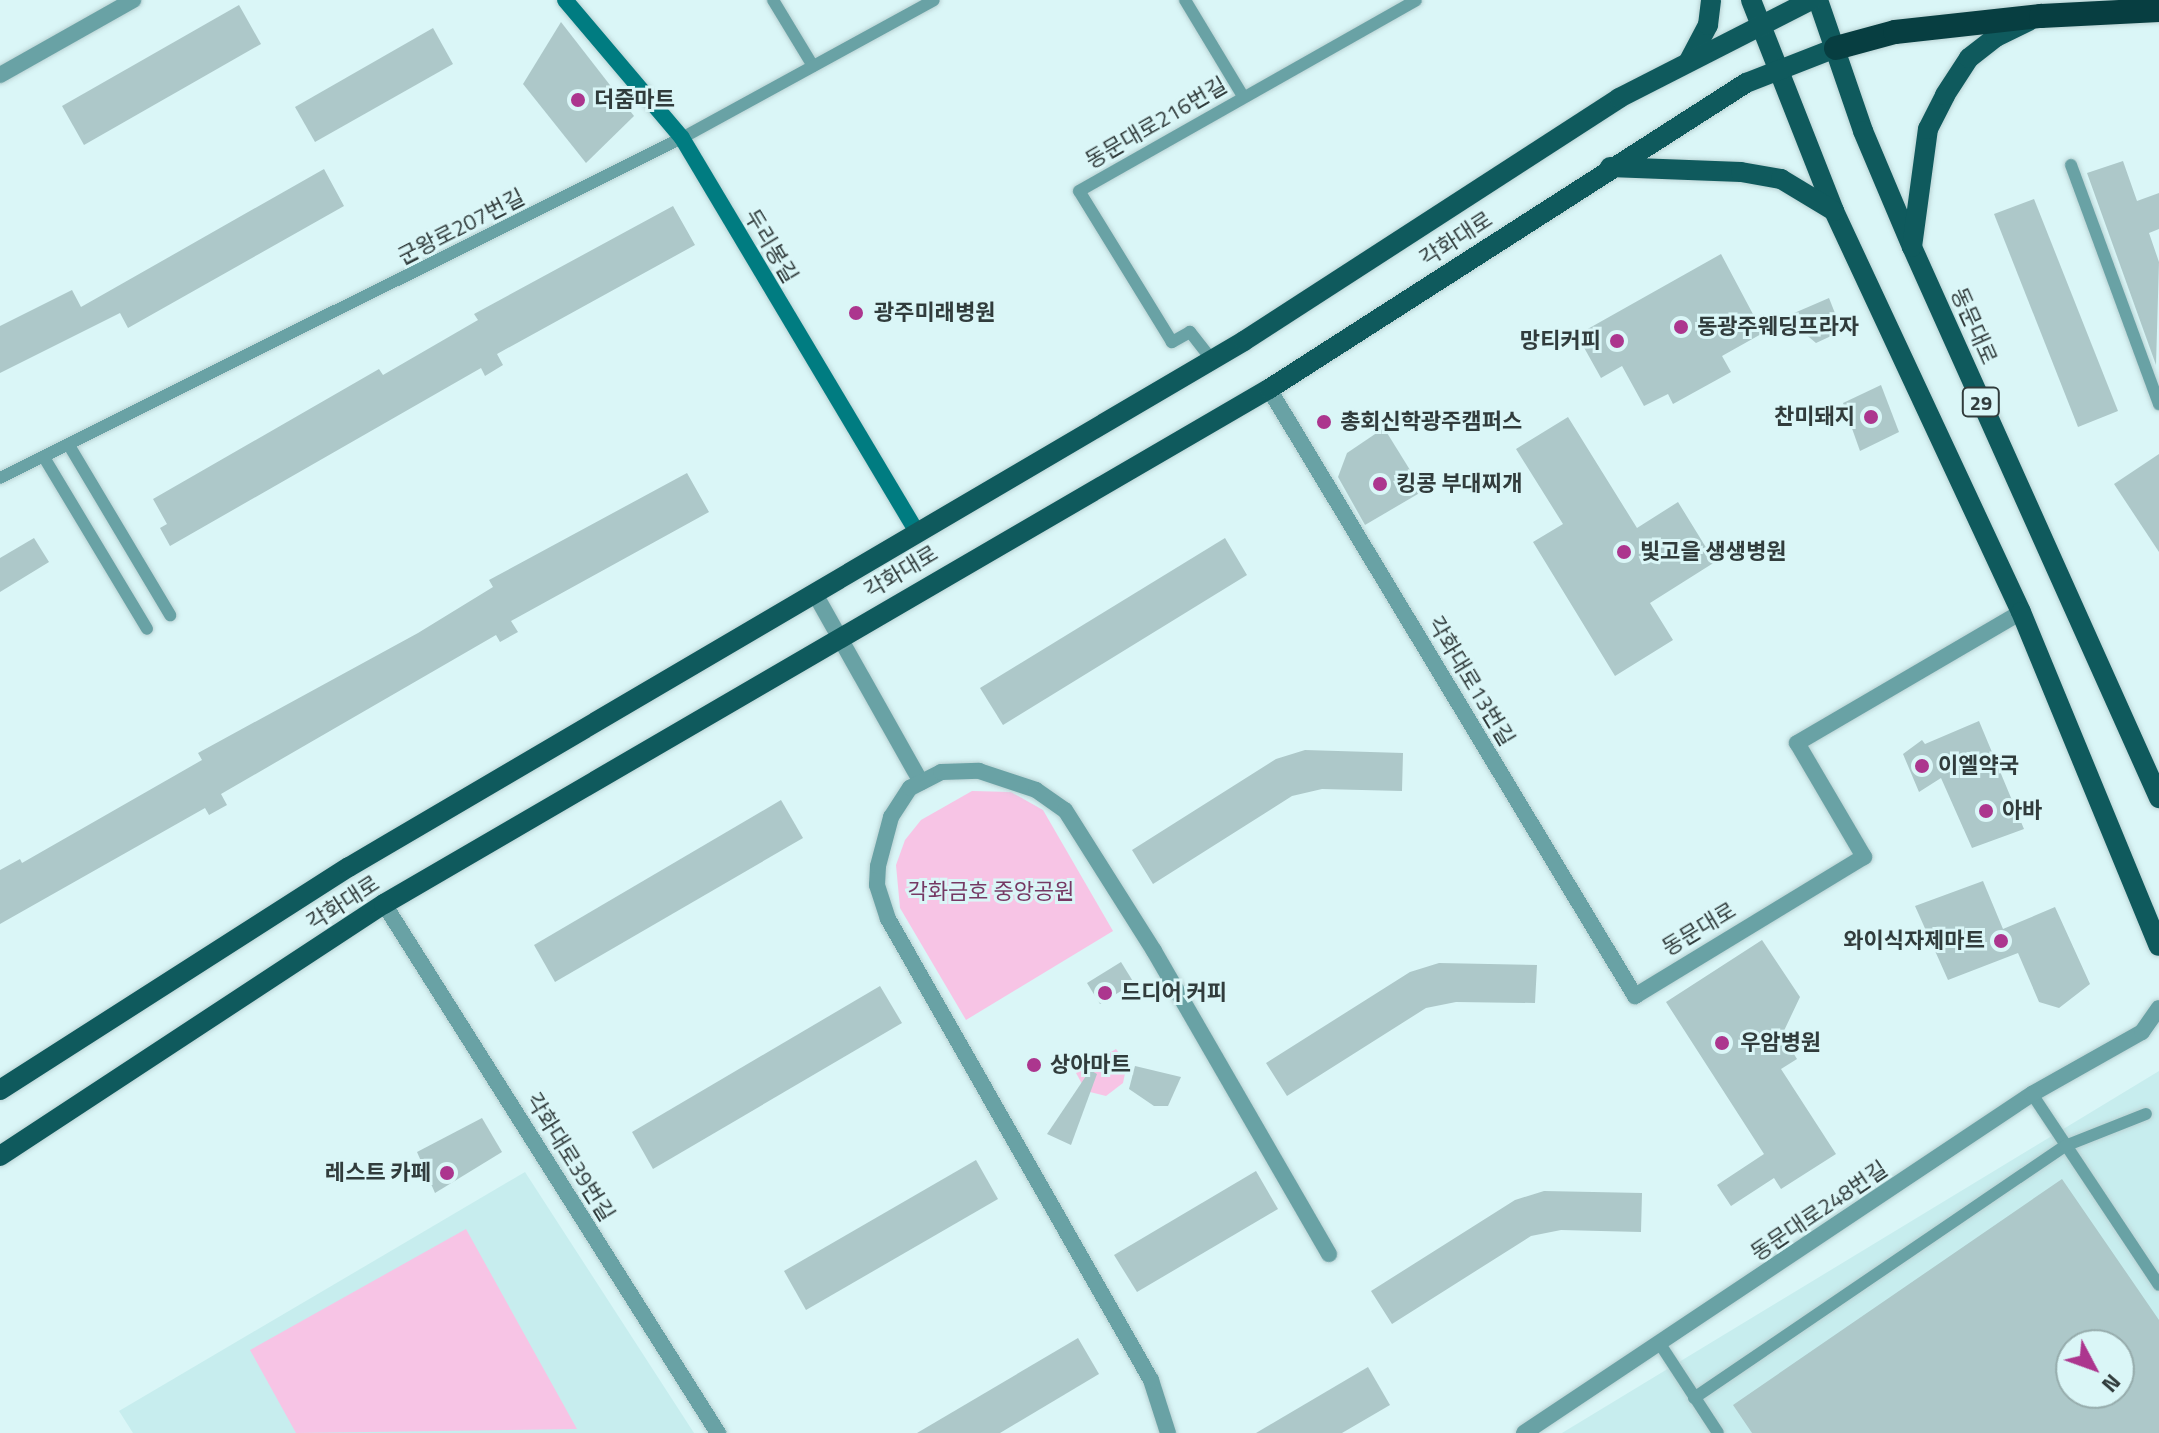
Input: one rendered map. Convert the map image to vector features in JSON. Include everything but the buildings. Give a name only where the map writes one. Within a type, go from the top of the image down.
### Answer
[{"type":"highway","points":[[1836,48],[1895,32],[2041,16],[2159,10]]},
{"type":"main road","points":[[1689,61],[1708,25],[1711,0]]},
{"type":"main road","name":"29","points":[[1751,0],[1781,69],[1834,211],[2021,612],[2159,946]]},
{"type":"main road","name":"각화대로","points":[[0,1090],[349,867],[815,594],[916,531],[1212,360],[1619,98],[1762,22],[1811,0]]},
{"type":"main road","name":"동문대로","points":[[1818,0],[1863,131],[1912,247],[2159,798]]},
{"type":"main road","points":[[1912,247],[1928,129],[1945,95],[1969,58],[1996,37],[2041,16]]},
{"type":"main road","name":"각화대로","points":[[0,1156],[384,904],[1269,389],[1610,167],[1746,83],[1836,48]]},
{"type":"main road","points":[[1610,167],[1741,172],[1781,179],[1834,211]]},
{"type":"street","points":[[0,75],[133,0]]},
{"type":"street","name":"두리봉길","points":[[565,0],[682,138],[916,531]]},
{"type":"street","name":"각화대로13번길","points":[[1269,389],[1635,996]]},
{"type":"street","points":[[815,594],[921,782]]},
{"type":"street","name":"동문대로","points":[[1635,996],[1864,857],[1797,743],[2021,612]]},
{"type":"street","points":[[1168,1433],[1151,1380],[888,919],[877,885],[882,846],[899,802],[921,782],[957,769],[979,771],[1036,790],[1065,810],[1154,951],[1329,1254]]},
{"type":"street","name":"각화대로39번길","points":[[384,904],[718,1433]]},
{"type":"street","name":"동문대로248번길","points":[[1524,1433],[2032,1094],[2151,1034],[2159,1008]]},
{"type":"lane","points":[[773,0],[813,66]]},
{"type":"lane","name":"군왕로207번길","points":[[0,478],[70,447],[682,138],[934,0]]},
{"type":"lane","points":[[1185,0],[1243,96]]},
{"type":"lane","name":"동문대로216번길","points":[[1212,360],[1190,332],[1172,342],[1079,191],[1416,0]]},
{"type":"lane","points":[[2071,165],[2159,404]]},
{"type":"lane","points":[[70,447],[170,615]]},
{"type":"lane","points":[[45,459],[147,629]]},
{"type":"lane","points":[[2032,1094],[2159,1285]]},
{"type":"lane","points":[[1694,1398],[2065,1146],[2146,1114]]},
{"type":"lane","points":[[1660,1344],[1718,1433]]},
{"type":"shaded area","points":[[2159,1071],[2159,1433],[1562,1433]]},
{"type":"shaded area","points":[[525,1172],[694,1433],[133,1433],[119,1411]]},
{"type":"green space","name":"각화금호 중앙공원","points":[[972,791],[1011,792],[1043,810],[1113,931],[966,1020],[900,908],[896,865],[905,840],[921,820]]},
{"type":"green space","points":[[1116,1049],[1127,1064],[1123,1083],[1106,1096],[1086,1091],[1076,1073]]},
{"type":"green space","points":[[466,1229],[577,1429],[296,1433],[250,1350]]},
{"type":"place","name":"더줌마트","points":[[578,100]]},
{"type":"place","name":"광주미래병원","points":[[856,313]]},
{"type":"place","name":"동광주웨딩프라자","points":[[1681,327]]},
{"type":"place","name":"망티커피","points":[[1617,341]]},
{"type":"place","name":"찬미돼지","points":[[1871,417]]},
{"type":"place","name":"총회신학광주캠퍼스","points":[[1324,422]]},
{"type":"place","name":"킹콩 부대찌개","points":[[1380,484]]},
{"type":"place","name":"빛고을 생생병원","points":[[1624,552]]},
{"type":"place","name":"이엘약국","points":[[1922,766]]},
{"type":"place","name":"아바","points":[[1986,811]]},
{"type":"place","name":"와이식자제마트","points":[[2001,941]]},
{"type":"place","name":"드디어 커피","points":[[1105,993]]},
{"type":"place","name":"우암병원","points":[[1722,1043]]},
{"type":"place","name":"상아마트","points":[[1034,1065]]},
{"type":"place","name":"레스트 카페","points":[[447,1173]]}]
